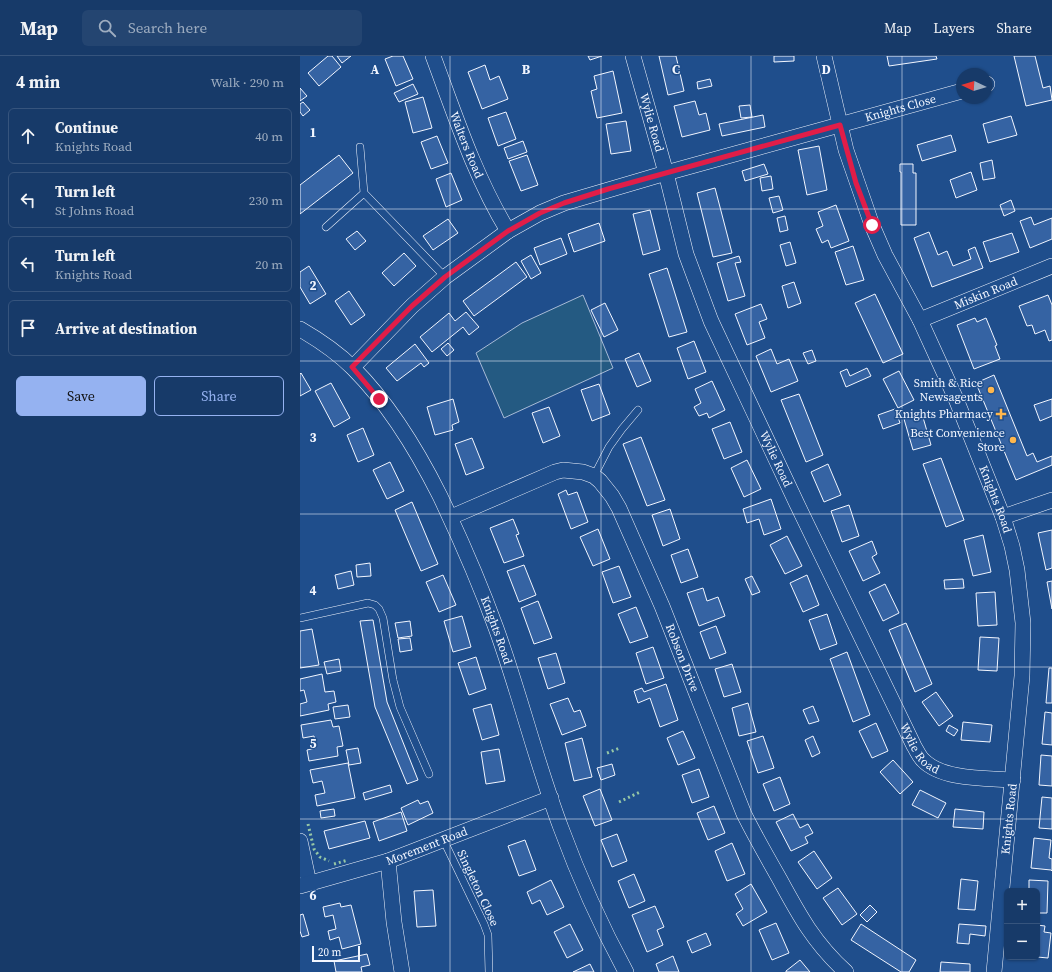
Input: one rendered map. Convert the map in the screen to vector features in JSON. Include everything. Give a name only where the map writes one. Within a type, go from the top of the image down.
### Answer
[{"type":"street","name":"Walters Road","points":[[433,56],[489,197],[508,231]]},
{"type":"street","name":"Wylie Road","points":[[633,56],[666,173],[686,254],[711,321],[744,393],[914,746],[922,759],[940,772],[955,775],[1013,780]]},
{"type":"street","name":"Knights Road","points":[[824,56],[840,125],[856,183],[885,255],[920,320],[956,399],[1003,517],[1012,546],[1017,570],[1023,623],[1022,676],[994,972]]},
{"type":"street","name":"Knights Close","points":[[352,367],[412,306],[445,277],[508,231],[540,213],[564,203],[666,173],[956,93]]},
{"type":"street","name":"Miskin Road","points":[[920,320],[1052,266]]},
{"type":"street","name":"Knights Road","points":[[300,329],[328,347],[352,367],[366,382],[400,426],[429,474],[450,517],[496,628],[560,827],[601,923],[626,972]]},
{"type":"street","name":"Robson Drive","points":[[450,517],[555,472],[563,470],[583,472],[594,476],[607,487],[619,508],[668,621],[734,791],[756,838],[806,927],[824,951],[846,972]]},
{"type":"street","points":[[1003,517],[1052,500]]},
{"type":"street","name":"Morement Road","points":[[305,885],[388,861],[551,798]]},
{"type":"street","points":[[300,841],[305,885]]},
{"type":"street","points":[[388,861],[395,930],[402,972]]},
{"type":"lane","points":[[360,148],[364,193],[445,277]]},
{"type":"lane","points":[[326,227],[364,193]]},
{"type":"lane","points":[[594,476],[609,447],[638,410]]},
{"type":"lane","points":[[300,618],[368,603],[375,605],[379,609],[383,618],[393,680],[400,707],[429,774]]},
{"type":"lane","name":"Singleton Close","points":[[443,839],[480,913],[488,935],[489,972]]},
{"type":"shaded area","points":[[583,295],[613,368],[504,418],[476,353],[522,323]]},
{"type":"building","points":[[328,56],[332,56],[341,67],[319,86],[308,73]]},
{"type":"building","points":[[337,56],[351,56],[342,63]]},
{"type":"building","points":[[393,56],[403,56],[413,79],[396,86],[385,59]]},
{"type":"building","points":[[588,56],[602,56],[590,60]]},
{"type":"building","points":[[659,56],[676,56],[684,91],[668,95]]},
{"type":"building","points":[[774,56],[794,56],[794,61],[774,62]]},
{"type":"building","points":[[887,56],[936,56],[937,59],[889,66]]},
{"type":"building","points":[[1014,56],[1035,56],[1043,88],[1050,86],[1052,100],[1026,106]]},
{"type":"building","points":[[485,65],[490,80],[499,76],[508,99],[482,109],[468,72]]},
{"type":"building","points":[[613,71],[622,113],[597,118],[591,91],[597,89],[594,76]]},
{"type":"building","points":[[710,79],[712,86],[698,89],[697,82]]},
{"type":"building","points":[[413,84],[418,94],[399,102],[394,93]]},
{"type":"building","points":[[300,88],[307,96],[300,101]]},
{"type":"building","points":[[423,97],[432,128],[413,133],[405,102]]},
{"type":"building","points":[[695,101],[699,115],[706,113],[710,130],[682,137],[674,106]]},
{"type":"building","points":[[303,102],[310,110],[303,116],[300,112],[300,104]]},
{"type":"building","points":[[750,105],[752,117],[741,118],[739,106]]},
{"type":"building","points":[[506,112],[516,139],[498,146],[488,118]]},
{"type":"building","points":[[763,115],[765,127],[722,136],[719,124]]},
{"type":"building","points":[[1011,116],[1017,135],[988,143],[983,124]]},
{"type":"building","points":[[626,121],[631,151],[611,154],[606,124]]},
{"type":"building","points":[[951,135],[956,151],[922,161],[917,145]]},
{"type":"building","points":[[437,136],[448,163],[431,169],[421,142]]},
{"type":"building","points":[[523,141],[527,152],[508,159],[504,148]]},
{"type":"building","points":[[819,146],[827,190],[807,195],[798,150]]},
{"type":"building","points":[[339,155],[353,173],[300,214],[300,185]]},
{"type":"building","points":[[527,155],[538,185],[521,191],[509,161]]},
{"type":"building","points":[[992,160],[995,178],[983,180],[980,163]]},
{"type":"building","points":[[764,164],[768,174],[745,181],[742,171]]},
{"type":"building","points":[[900,164],[913,164],[913,173],[916,173],[916,225],[901,225]]},
{"type":"building","points":[[971,172],[977,190],[956,198],[950,180]]},
{"type":"building","points":[[451,173],[462,200],[446,207],[436,179]]},
{"type":"building","points":[[771,176],[773,189],[762,191],[760,178]]},
{"type":"building","points":[[715,188],[732,253],[713,257],[697,193]]},
{"type":"building","points":[[779,196],[783,210],[773,213],[769,198]]},
{"type":"building","points":[[1011,200],[1015,211],[1004,216],[1000,205]]},
{"type":"building","points":[[836,205],[849,241],[831,248],[828,240],[822,243],[816,229],[823,226],[818,212]]},
{"type":"building","points":[[650,210],[660,250],[643,255],[633,214]]},
{"type":"building","points":[[785,216],[788,230],[780,232],[777,218]]},
{"type":"building","points":[[1031,217],[1034,225],[1052,218],[1052,239],[1030,248],[1020,221]]},
{"type":"building","points":[[448,219],[458,233],[433,250],[423,236]]},
{"type":"building","points":[[599,223],[605,241],[574,252],[568,234]]},
{"type":"building","points":[[357,231],[366,241],[355,250],[346,239]]},
{"type":"building","points":[[929,232],[938,255],[947,251],[953,266],[971,259],[968,250],[975,247],[983,268],[932,287],[914,238]]},
{"type":"building","points":[[1012,233],[1019,252],[990,262],[983,242]]},
{"type":"building","points":[[561,238],[567,254],[540,265],[534,248]]},
{"type":"building","points":[[790,242],[796,263],[786,266],[780,245]]},
{"type":"building","points":[[853,246],[864,280],[846,285],[835,252]]},
{"type":"building","points":[[404,253],[416,266],[394,286],[382,273]]},
{"type":"building","points":[[531,255],[541,273],[531,279],[521,261]]},
{"type":"building","points":[[739,256],[741,262],[735,263],[745,296],[728,301],[717,263]]},
{"type":"building","points":[[516,262],[527,277],[474,316],[463,301]]},
{"type":"building","points":[[309,266],[326,294],[310,304],[300,287],[300,272]]},
{"type":"building","points":[[667,268],[687,332],[669,337],[649,274]]},
{"type":"building","points":[[794,282],[801,303],[788,308],[782,286]]},
{"type":"building","points":[[349,291],[365,315],[351,325],[335,301]]},
{"type":"building","points":[[875,294],[903,354],[883,363],[855,303]]},
{"type":"building","points":[[1048,295],[1052,305],[1052,340],[1049,341],[1045,330],[1035,334],[1032,325],[1027,326],[1019,306]]},
{"type":"building","points":[[605,303],[618,330],[604,337],[591,310]]},
{"type":"building","points":[[761,304],[767,319],[759,322],[765,338],[747,345],[735,314]]},
{"type":"building","points":[[466,312],[479,327],[469,335],[463,327],[432,352],[420,337],[449,313],[455,321]]},
{"type":"building","points":[[975,318],[977,322],[986,318],[997,345],[995,346],[1000,359],[974,369],[957,325]]},
{"type":"building","points":[[694,341],[706,372],[688,379],[677,348]]},
{"type":"building","points":[[448,343],[454,350],[447,356],[441,349]]},
{"type":"building","points":[[415,344],[429,363],[424,367],[421,363],[397,381],[386,368]]},
{"type":"building","points":[[771,349],[777,364],[789,359],[798,381],[771,392],[756,356]]},
{"type":"building","points":[[812,350],[816,361],[808,364],[803,353]]},
{"type":"building","points":[[639,353],[651,381],[637,387],[625,359]]},
{"type":"building","points":[[867,368],[871,376],[846,387],[840,372],[847,369],[850,376]]},
{"type":"building","points":[[899,371],[914,400],[898,408],[883,379]]},
{"type":"building","points":[[301,373],[311,390],[300,396],[300,374]]},
{"type":"building","points":[[994,375],[1027,456],[1033,453],[1037,462],[1052,456],[1052,465],[1016,480],[976,383]]},
{"type":"building","points":[[712,381],[725,410],[709,418],[707,413],[699,416],[694,407],[701,403],[695,389]]},
{"type":"building","points":[[331,383],[350,418],[334,427],[315,391]]},
{"type":"building","points":[[599,384],[610,414],[592,421],[581,390]]},
{"type":"building","points":[[799,394],[823,455],[806,462],[781,400]]},
{"type":"building","points":[[453,399],[459,422],[452,425],[453,430],[435,435],[427,407]]},
{"type":"building","points":[[1052,399],[1052,416],[1040,421],[1034,405]]},
{"type":"building","points":[[549,407],[560,436],[543,443],[532,413]]},
{"type":"building","points":[[895,409],[900,423],[883,429],[878,415]]},
{"type":"building","points":[[922,414],[931,445],[913,450],[904,419]]},
{"type":"building","points":[[730,422],[742,452],[724,459],[712,429]]},
{"type":"building","points":[[363,428],[374,455],[358,462],[347,435]]},
{"type":"building","points":[[641,437],[665,500],[647,506],[623,444]]},
{"type":"building","points":[[472,438],[484,468],[466,475],[455,444]]},
{"type":"building","points":[[941,458],[964,520],[946,527],[923,464]]},
{"type":"building","points":[[747,460],[761,489],[744,497],[731,468]]},
{"type":"building","points":[[390,462],[404,491],[387,499],[373,470]]},
{"type":"building","points":[[828,464],[841,495],[824,502],[811,472]]},
{"type":"building","points":[[566,490],[568,495],[577,492],[588,522],[571,529],[558,494]]},
{"type":"building","points":[[771,499],[781,529],[764,535],[759,519],[747,523],[743,509]]},
{"type":"building","points":[[412,502],[438,564],[421,571],[395,510]]},
{"type":"building","points":[[849,505],[859,536],[842,542],[831,511]]},
{"type":"building","points":[[670,509],[680,539],[663,546],[652,515]]},
{"type":"building","points":[[513,519],[519,534],[516,535],[524,556],[504,563],[490,528]]},
{"type":"building","points":[[598,529],[610,559],[593,566],[580,537]]},
{"type":"building","points":[[1052,530],[1052,568],[1046,570],[1038,533]]},
{"type":"building","points":[[983,535],[991,572],[973,576],[964,540]]},
{"type":"building","points":[[787,536],[802,566],[785,574],[770,545]]},
{"type":"building","points":[[872,541],[877,554],[872,557],[880,573],[863,581],[849,551]]},
{"type":"building","points":[[688,549],[698,577],[681,583],[671,555]]},
{"type":"building","points":[[370,563],[371,576],[357,577],[356,565]]},
{"type":"building","points":[[524,565],[536,595],[519,602],[507,571]]},
{"type":"building","points":[[619,566],[631,597],[613,603],[602,572]]},
{"type":"building","points":[[351,571],[354,585],[338,589],[335,575]]},
{"type":"building","points":[[443,575],[456,605],[439,612],[426,582]]},
{"type":"building","points":[[807,575],[819,605],[803,612],[790,583]]},
{"type":"building","points":[[752,576],[760,592],[752,595],[745,579]]},
{"type":"building","points":[[963,579],[964,588],[945,589],[944,580]]},
{"type":"building","points":[[1052,581],[1052,609],[1047,582]]},
{"type":"building","points":[[885,584],[899,613],[883,621],[869,592]]},
{"type":"building","points":[[703,588],[707,601],[718,597],[725,616],[699,626],[687,593]]},
{"type":"building","points":[[995,592],[997,625],[978,626],[976,593]]},
{"type":"building","points":[[538,601],[552,638],[534,644],[521,608]]},
{"type":"building","points":[[636,607],[648,637],[630,643],[618,614]]},
{"type":"building","points":[[827,614],[837,644],[820,650],[809,620]]},
{"type":"building","points":[[462,616],[471,647],[453,652],[444,621]]},
{"type":"building","points":[[373,620],[387,702],[418,780],[407,784],[375,707],[360,621]]},
{"type":"building","points":[[410,621],[412,636],[398,638],[395,623]]},
{"type":"building","points":[[906,623],[932,684],[915,692],[889,630]]},
{"type":"building","points":[[716,626],[726,653],[710,659],[700,632]]},
{"type":"building","points":[[312,629],[319,665],[300,668],[300,631]]},
{"type":"building","points":[[980,637],[999,638],[997,671],[978,670]]},
{"type":"building","points":[[410,638],[412,650],[400,652],[398,639]]},
{"type":"building","points":[[653,647],[664,678],[646,684],[636,653]]},
{"type":"building","points":[[847,652],[870,715],[853,722],[830,659]]},
{"type":"building","points":[[556,653],[565,683],[548,689],[538,658]]},
{"type":"building","points":[[476,657],[486,689],[469,695],[458,663]]},
{"type":"building","points":[[339,659],[341,671],[327,674],[324,662]]},
{"type":"building","points":[[732,664],[741,692],[724,697],[715,669]]},
{"type":"building","points":[[1049,668],[1052,668],[1052,703],[1046,703]]},
{"type":"building","points":[[322,674],[325,692],[334,691],[336,702],[328,704],[329,710],[300,716],[300,704],[307,702],[304,690],[300,691],[300,679]]},
{"type":"building","points":[[666,684],[678,720],[660,727],[650,698],[638,703],[634,691],[642,688],[644,692]]},
{"type":"building","points":[[936,692],[953,716],[939,726],[922,702]]},
{"type":"building","points":[[568,698],[574,712],[580,710],[586,726],[562,735],[550,704]]},
{"type":"building","points":[[748,703],[756,732],[739,736],[732,708]]},
{"type":"building","points":[[491,704],[499,735],[482,740],[473,709]]},
{"type":"building","points":[[348,705],[350,717],[335,719],[333,707]]},
{"type":"building","points":[[813,706],[819,721],[809,724],[803,710]]},
{"type":"building","points":[[1045,712],[1052,713],[1052,745],[1042,744]]},
{"type":"building","points":[[331,720],[333,727],[339,726],[343,746],[337,747],[338,756],[309,761],[307,750],[316,748],[314,736],[303,738],[301,725]]},
{"type":"building","points":[[963,722],[992,725],[990,742],[961,740]]},
{"type":"building","points":[[876,723],[888,751],[872,758],[859,731]]},
{"type":"building","points":[[949,725],[958,730],[954,736],[946,731]]},
{"type":"building","points":[[683,731],[695,758],[678,765],[667,738]]},
{"type":"building","points":[[763,736],[774,768],[758,773],[747,741]]},
{"type":"building","points":[[813,736],[820,753],[812,757],[805,740]]},
{"type":"building","points":[[582,738],[592,777],[574,781],[565,743]]},
{"type":"building","points":[[358,748],[361,763],[349,765],[346,750]]},
{"type":"building","points":[[499,749],[505,781],[486,784],[481,752]]},
{"type":"building","points":[[1041,755],[1052,756],[1052,786],[1039,785]]},
{"type":"building","points":[[893,760],[913,782],[900,794],[880,772]]},
{"type":"building","points":[[348,763],[355,798],[317,806],[315,795],[325,793],[322,781],[313,783],[310,770]]},
{"type":"building","points":[[612,764],[615,775],[601,780],[597,768]]},
{"type":"building","points":[[699,769],[709,797],[692,803],[682,775]]},
{"type":"building","points":[[780,777],[790,804],[774,811],[763,784]]},
{"type":"building","points":[[390,785],[392,792],[365,800],[363,793]]},
{"type":"building","points":[[600,789],[612,820],[595,826],[583,796]]},
{"type":"building","points":[[920,790],[946,803],[938,818],[912,805]]},
{"type":"building","points":[[1042,797],[1052,798],[1052,829],[1039,828]]},
{"type":"building","points":[[418,800],[420,804],[428,801],[433,813],[408,825],[401,808]]},
{"type":"building","points":[[714,806],[725,833],[708,840],[697,813]]},
{"type":"building","points":[[334,809],[335,816],[321,818],[320,811]]},
{"type":"building","points":[[955,809],[984,812],[983,829],[953,827]]},
{"type":"building","points":[[401,812],[407,831],[379,841],[373,822]]},
{"type":"building","points":[[793,814],[800,828],[808,824],[813,833],[805,837],[808,843],[791,851],[776,822]]},
{"type":"building","points":[[365,821],[370,838],[329,849],[324,831]]},
{"type":"building","points":[[617,834],[627,861],[612,867],[601,840]]},
{"type":"building","points":[[1034,838],[1051,840],[1049,858],[1052,859],[1052,871],[1031,868]]},
{"type":"building","points":[[525,840],[536,870],[519,876],[508,846]]},
{"type":"building","points":[[732,843],[745,874],[727,881],[715,851]]},
{"type":"building","points":[[814,851],[832,878],[817,889],[798,862]]},
{"type":"building","points":[[634,874],[645,901],[629,908],[618,881]]},
{"type":"building","points":[[961,879],[978,881],[975,910],[958,909]]},
{"type":"building","points":[[551,880],[564,907],[547,915],[540,900],[532,904],[527,892]]},
{"type":"building","points":[[1029,880],[1048,881],[1047,913],[1040,913],[1040,888],[1029,888]]},
{"type":"building","points":[[751,884],[767,912],[743,926],[736,914],[743,909],[735,894]]},
{"type":"building","points":[[838,888],[857,914],[842,925],[823,898]]},
{"type":"building","points":[[433,890],[436,926],[417,927],[414,891]]},
{"type":"building","points":[[340,903],[341,907],[351,905],[361,944],[342,949],[339,937],[330,940],[328,931],[336,929],[333,915],[325,917],[323,907]]},
{"type":"building","points":[[870,905],[877,912],[867,922],[860,915]]},
{"type":"building","points":[[655,906],[664,927],[657,930],[663,945],[647,952],[632,915]]},
{"type":"building","points":[[303,914],[309,935],[302,937],[300,931],[300,915]]},
{"type":"building","points":[[776,923],[789,953],[772,960],[759,930]]},
{"type":"building","points":[[570,924],[583,950],[567,958],[554,932]]},
{"type":"building","points":[[861,924],[916,960],[909,972],[901,972],[851,940]]},
{"type":"building","points":[[959,924],[986,926],[985,936],[970,934],[969,944],[957,943]]},
{"type":"building","points":[[1040,925],[1045,926],[1044,932],[1051,933],[1048,958],[1040,957]]},
{"type":"building","points":[[706,933],[711,945],[692,953],[687,941]]},
{"type":"building","points":[[367,954],[370,965],[361,967],[362,972],[336,972],[334,961]]},
{"type":"building","points":[[673,956],[679,972],[659,972],[656,964]]},
{"type":"building","points":[[800,960],[810,972],[786,972],[786,971]]},
{"type":"building","points":[[941,962],[970,964],[970,972],[940,972]]},
{"type":"building","points":[[590,964],[594,972],[573,972]]},
{"type":"hedge","points":[[607,753],[620,748]]},
{"type":"hedge","points":[[619,802],[640,792]]},
{"type":"hedge","points":[[308,824],[314,849],[320,857],[329,861]]},
{"type":"hedge","points":[[334,864],[348,860]]},
{"type":"place","name":"Smith & Rice Newsagents","points":[[991,390]]},
{"type":"place","name":"Knights Pharmacy","points":[[1001,414]]},
{"type":"place","name":"Best Convenience Store","points":[[1013,440]]},
{"type":"route","points":[[379,399],[352,367],[412,306],[445,277],[508,231],[540,213],[564,203],[608,189],[840,125],[856,183],[872,225]]}]
